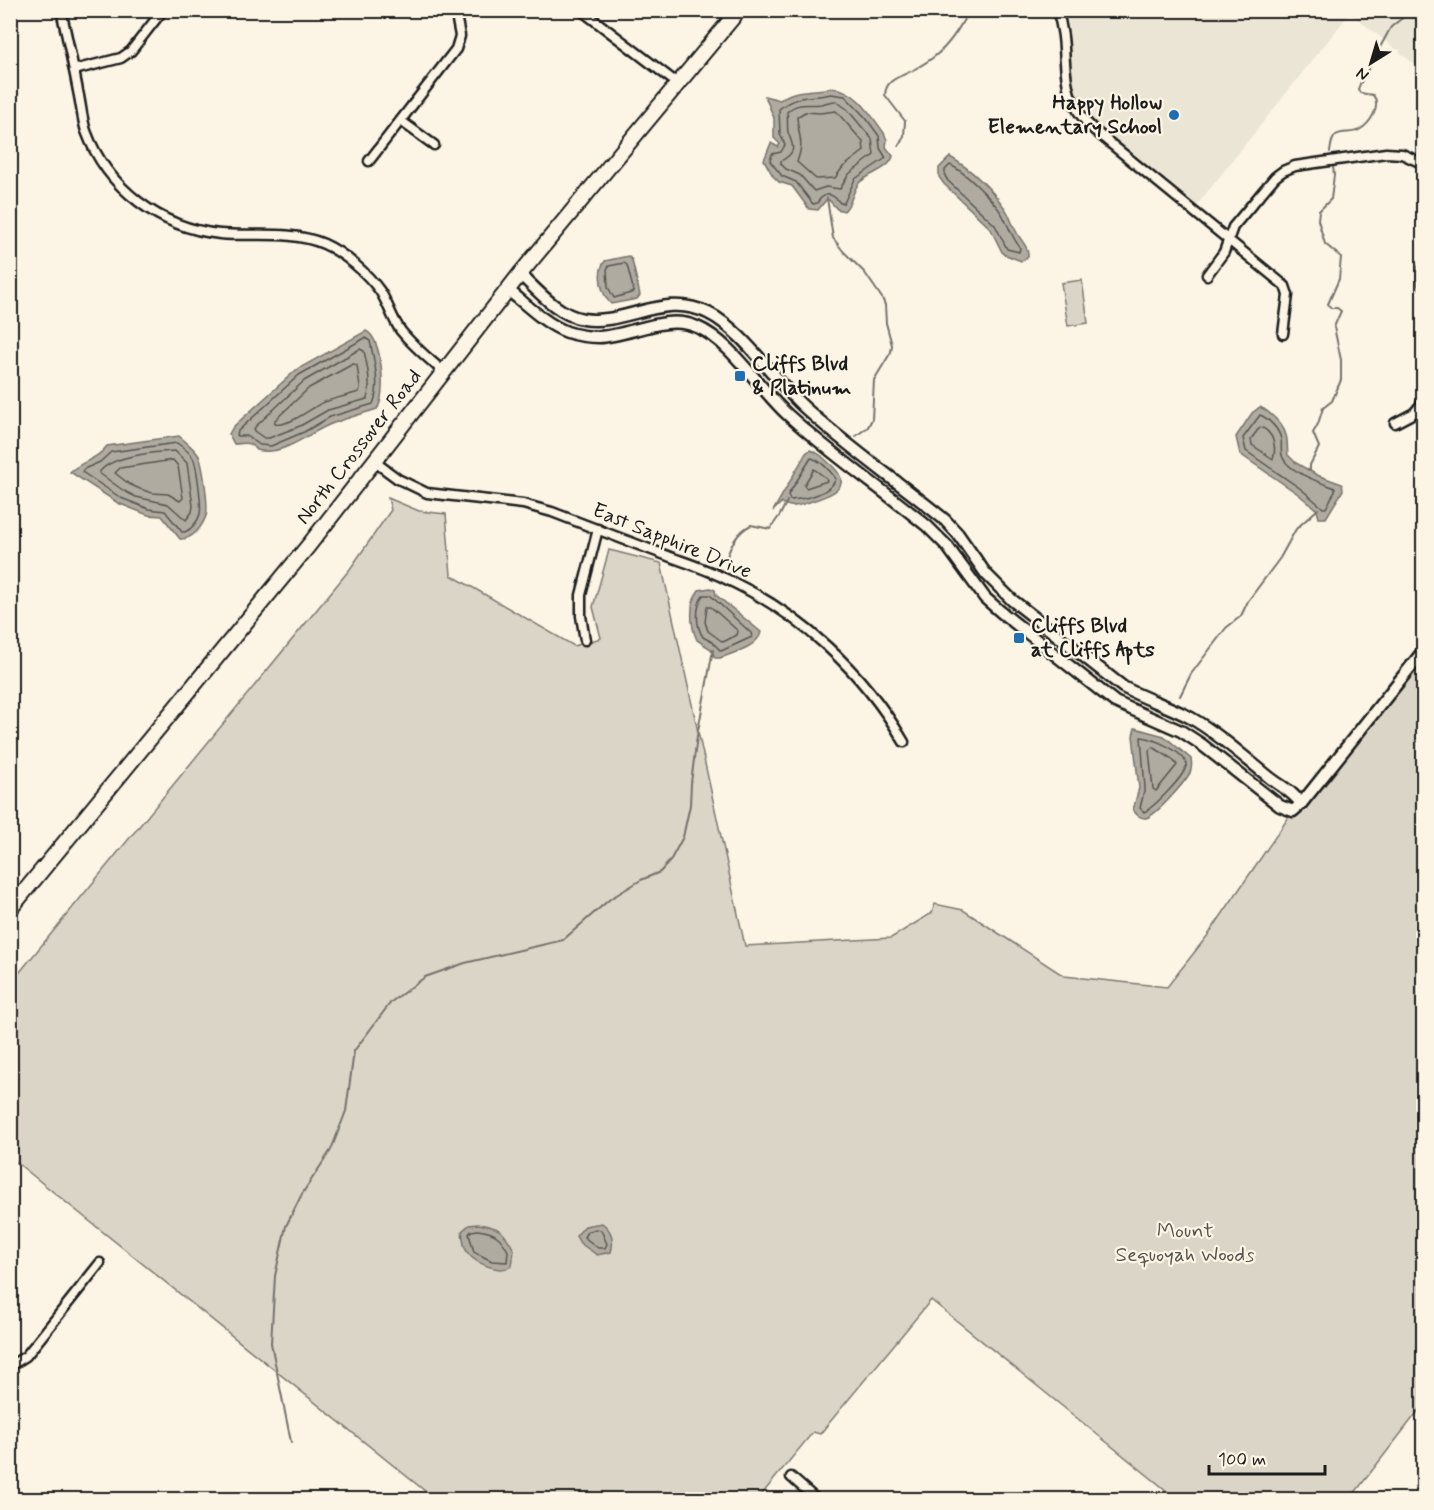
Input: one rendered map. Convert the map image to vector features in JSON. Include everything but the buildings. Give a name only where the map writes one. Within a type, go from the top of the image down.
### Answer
[{"type":"main road","name":"North Crossover Road","points":[[10,909],[294,563],[520,274],[739,10]]},
{"type":"street","points":[[61,10],[86,129],[96,152],[121,187],[151,211],[170,221],[220,234],[290,235],[326,245],[370,278],[381,292],[400,329],[444,372]]},
{"type":"street","points":[[74,70],[121,58],[131,51],[163,10]]},
{"type":"street","points":[[369,161],[456,49],[460,36],[454,10]]},
{"type":"street","points":[[581,10],[678,84]]},
{"type":"street","points":[[1057,10],[1062,31],[1066,85],[1076,110],[1085,121],[1285,286],[1288,295],[1283,334]]},
{"type":"street","points":[[401,121],[434,145]]},
{"type":"street","points":[[1207,275],[1224,252],[1233,227],[1275,177],[1283,171],[1295,166],[1386,153],[1402,154],[1424,164]]},
{"type":"street","points":[[1424,268],[1424,285]]},
{"type":"street","points":[[520,274],[548,300],[570,315],[583,319],[606,319],[659,306],[687,306],[705,311],[719,319],[805,408],[945,520],[958,534],[986,574],[1012,600],[1123,687],[1190,717],[1206,728],[1297,797],[1301,804]]},
{"type":"street","points":[[508,290],[547,321],[566,331],[598,337],[663,324],[684,323],[697,326],[713,336],[727,348],[788,415],[927,526],[947,546],[985,598],[1001,612],[1115,702],[1181,731],[1197,741],[1280,806],[1293,811],[1301,804],[1424,650]]},
{"type":"street","points":[[1395,423],[1414,413],[1424,401]]},
{"type":"street","name":"East Sapphire Drive","points":[[375,462],[409,486],[427,493],[523,504],[552,512],[724,578],[760,597],[790,616],[838,656],[865,686],[904,742]]},
{"type":"street","points":[[585,640],[581,616],[581,595],[598,530]]},
{"type":"street","points":[[1197,741],[1206,728]]},
{"type":"street","points":[[10,1366],[26,1356],[100,1263]]},
{"type":"street","points":[[791,1477],[817,1500]]},
{"type":"shaded area","name":"Happy Hollow Elementary School","points":[[1057,11],[1423,11],[1423,71],[1350,13],[1193,210],[1076,110]]},
{"type":"green space","points":[[1082,280],[1088,323],[1068,326],[1061,283]]},
{"type":"green space","name":"Mount Sequoyah Woods","points":[[388,498],[419,511],[446,514],[451,575],[574,646],[601,638],[593,607],[609,550],[661,563],[745,946],[891,938],[932,913],[935,904],[963,910],[1064,976],[1167,987],[1208,935],[1293,811],[1423,650],[1423,1405],[1350,1499],[1177,1499],[931,1300],[820,1434],[813,1432],[758,1499],[435,1499],[11,1158],[10,984],[350,569],[391,510]]},
{"type":"water","points":[[830,88],[847,92],[862,103],[884,133],[887,140],[886,147],[893,156],[884,168],[860,182],[844,211],[837,209],[829,200],[826,200],[818,210],[809,209],[792,186],[779,182],[773,176],[764,160],[771,143],[778,147],[780,144],[774,138],[774,118],[765,96],[780,100],[798,92]]},
{"type":"water","points":[[950,157],[974,174],[1001,202],[1026,246],[1028,257],[1021,261],[1003,254],[990,228],[944,184],[939,177],[939,168]]},
{"type":"water","points":[[628,256],[632,260],[640,295],[637,299],[611,304],[601,283],[602,266],[605,261]]},
{"type":"water","points":[[366,331],[376,344],[381,367],[382,392],[377,409],[331,424],[276,450],[257,450],[248,444],[234,444],[229,434],[233,427],[296,370]]},
{"type":"water","points":[[1260,407],[1272,415],[1282,427],[1287,437],[1288,455],[1296,463],[1317,475],[1342,484],[1343,490],[1326,518],[1319,518],[1317,510],[1298,494],[1240,454],[1236,437],[1252,413]]},
{"type":"water","points":[[179,436],[199,456],[207,511],[199,528],[184,539],[180,539],[162,516],[148,515],[118,503],[70,472],[99,454],[107,446]]},
{"type":"water","points":[[810,450],[820,455],[837,471],[841,477],[839,488],[828,495],[801,505],[790,506],[781,503],[773,511],[806,453]]},
{"type":"water","points":[[710,588],[761,632],[751,645],[720,658],[715,658],[711,649],[697,640],[692,621],[693,601],[696,595],[699,590]]},
{"type":"water","points":[[1135,728],[1164,736],[1191,759],[1192,763],[1190,773],[1176,791],[1162,806],[1145,818],[1139,817],[1133,810],[1139,788],[1133,736]]},
{"type":"water","points":[[602,1223],[610,1232],[612,1248],[611,1252],[597,1255],[580,1243],[576,1236],[585,1226]]},
{"type":"water","points":[[469,1225],[492,1227],[504,1234],[514,1250],[512,1266],[494,1268],[480,1263],[469,1255],[464,1246],[462,1231]]},
{"type":"waterway","points":[[899,146],[904,136],[905,121],[885,95],[888,84],[940,52],[954,35],[969,10]]},
{"type":"waterway","points":[[1330,152],[1336,135],[1359,130],[1371,119],[1374,114],[1375,99],[1373,95],[1360,93],[1358,89],[1360,84],[1391,27],[1406,15],[1410,16],[1418,10]]},
{"type":"waterway","points":[[1310,471],[1310,465],[1319,447],[1313,433],[1323,408],[1332,401],[1341,380],[1341,360],[1334,327],[1341,311],[1331,308],[1328,304],[1339,279],[1341,257],[1325,244],[1318,220],[1319,211],[1331,199],[1333,166]]},
{"type":"waterway","points":[[827,198],[833,238],[865,273],[882,298],[892,345],[891,352],[874,380],[872,419],[868,427],[856,436]]},
{"type":"waterway","points":[[726,559],[732,544],[742,531],[751,525],[770,529],[787,501]]},
{"type":"waterway","points":[[1180,696],[1191,674],[1226,628],[1241,616],[1248,601],[1280,558],[1296,529],[1318,509]]},
{"type":"waterway","points":[[291,1442],[271,1343],[275,1276],[286,1226],[302,1194],[331,1150],[346,1111],[354,1051],[391,1002],[425,977],[465,963],[563,940],[610,899],[641,880],[660,872],[670,861],[683,837],[690,805],[697,736],[713,650]]},
{"type":"place","name":"Happy Hollow Elementary School","points":[[1174,115]]},
{"type":"place","name":"Cliffs Blvd & Platinum","points":[[740,376]]},
{"type":"place","name":"Cliffs Blvd at Cliffs Apts","points":[[1019,638]]}]
